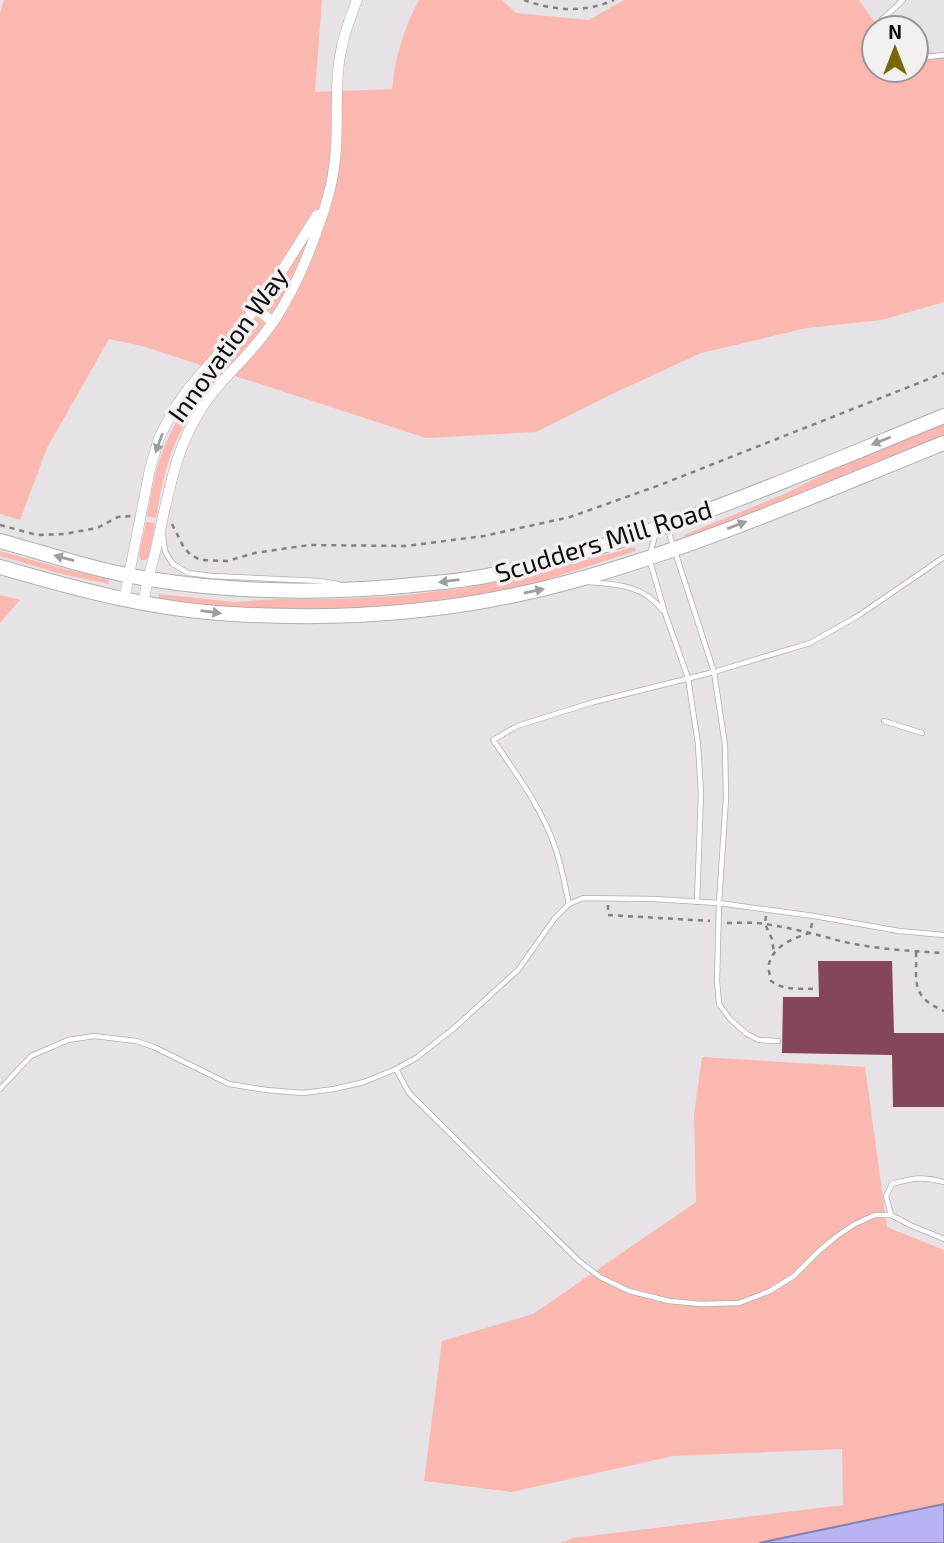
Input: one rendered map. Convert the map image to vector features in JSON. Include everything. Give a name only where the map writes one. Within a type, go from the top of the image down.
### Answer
[{"type":"main road","name":"Scudders Mill Road","points":[[0,541],[129,575],[199,586],[246,590],[355,590],[409,586],[490,575],[584,551],[782,482],[944,416]]},
{"type":"main road","name":"Scudders Mill Road","points":[[0,568],[143,604],[230,614],[364,616],[460,605],[573,581],[649,558],[944,443]]},
{"type":"street","name":"Innovation Way","points":[[143,604],[168,489],[189,429],[220,384],[273,322],[290,295],[313,243],[335,166],[339,63],[357,0]]},
{"type":"street","name":"Innovation Way","points":[[124,600],[139,517],[159,438],[188,389],[241,328],[325,203]]},
{"type":"street","points":[[255,308],[273,322]]},
{"type":"lane","points":[[888,14],[903,0]]},
{"type":"lane","points":[[162,521],[165,551],[173,564],[188,573],[248,579],[332,582],[355,590]]},
{"type":"lane","points":[[662,526],[673,549],[714,672],[725,745],[726,798],[717,981],[719,1004],[730,1019],[747,1034],[759,1041],[778,1041]]},
{"type":"lane","points":[[662,526],[649,558],[688,678],[698,744],[701,794],[697,902]]},
{"type":"lane","points":[[569,904],[556,850],[539,813],[493,740],[517,726],[594,702],[714,672],[810,643],[858,616],[944,557]]},
{"type":"lane","points":[[573,581],[627,586],[657,602],[665,613]]},
{"type":"lane","points":[[884,720],[922,733]]},
{"type":"lane","points":[[0,1089],[31,1056],[68,1040],[94,1036],[136,1041],[154,1047],[229,1084],[303,1093],[364,1082],[416,1058],[453,1029],[518,970],[555,918],[569,904],[583,898],[719,903],[899,931],[944,935]]},
{"type":"lane","points":[[396,1069],[409,1093],[579,1261],[600,1277],[629,1291],[669,1301],[739,1303],[770,1291],[794,1276],[819,1251],[855,1224],[875,1215],[891,1215],[944,1239]]},
{"type":"lane","points":[[891,1215],[886,1196],[892,1184],[916,1177],[944,1182]]},
{"type":"path","points":[[524,0],[568,9],[597,6],[614,0]]},
{"type":"path","points":[[162,521],[171,523],[184,548],[200,560],[227,561],[255,553],[309,545],[406,546],[484,536],[569,517],[660,485],[944,373]]},
{"type":"path","points":[[0,525],[37,536],[97,528],[118,517],[139,517]]},
{"type":"path","points":[[652,918],[654,899]]},
{"type":"path","points":[[608,915],[765,924],[840,940],[916,952],[944,953]]},
{"type":"path","points":[[765,924],[772,939],[774,954]]},
{"type":"path","points":[[810,933],[789,940],[774,954],[769,963],[771,981],[778,986],[798,990],[813,989]]},
{"type":"path","points":[[916,952],[916,980],[920,994],[929,1004],[944,1011]]},
{"type":"shaded area","points":[[4,0],[322,0],[315,92],[392,89],[401,43],[419,0],[502,0],[516,13],[589,20],[624,0],[859,0],[869,14],[860,14],[860,84],[930,84],[930,52],[944,55],[944,302],[882,320],[807,328],[701,353],[536,432],[426,438],[223,372],[196,406],[175,443],[164,476],[156,518],[147,516],[162,454],[195,391],[213,369],[142,346],[109,339],[47,448],[20,520],[0,514],[0,13]]},
{"type":"shaded area","points":[[944,423],[944,436],[685,539],[684,535],[787,493],[837,467]]},
{"type":"shaded area","points":[[146,522],[155,523],[149,557],[141,560],[139,556]]},
{"type":"shaded area","points":[[634,547],[636,551],[517,589],[380,608],[273,609],[214,606],[158,598],[159,594],[234,602],[397,596],[465,588],[542,572]]},
{"type":"shaded area","points":[[0,551],[109,579],[108,584],[0,556]]},
{"type":"shaded area","points":[[0,595],[20,600],[0,623]]},
{"type":"shaded area","points":[[702,1057],[865,1067],[887,1227],[944,1250],[944,1504],[759,1543],[560,1543],[573,1538],[843,1505],[842,1449],[673,1456],[511,1492],[424,1481],[442,1341],[533,1314],[696,1202],[694,1115]]},
{"type":"shaded area","points":[[944,1504],[944,1543],[759,1543]]},
{"type":"building","points":[[818,961],[892,961],[894,1033],[944,1033],[944,1107],[893,1107],[892,1055],[782,1053],[783,997],[819,997]]}]
